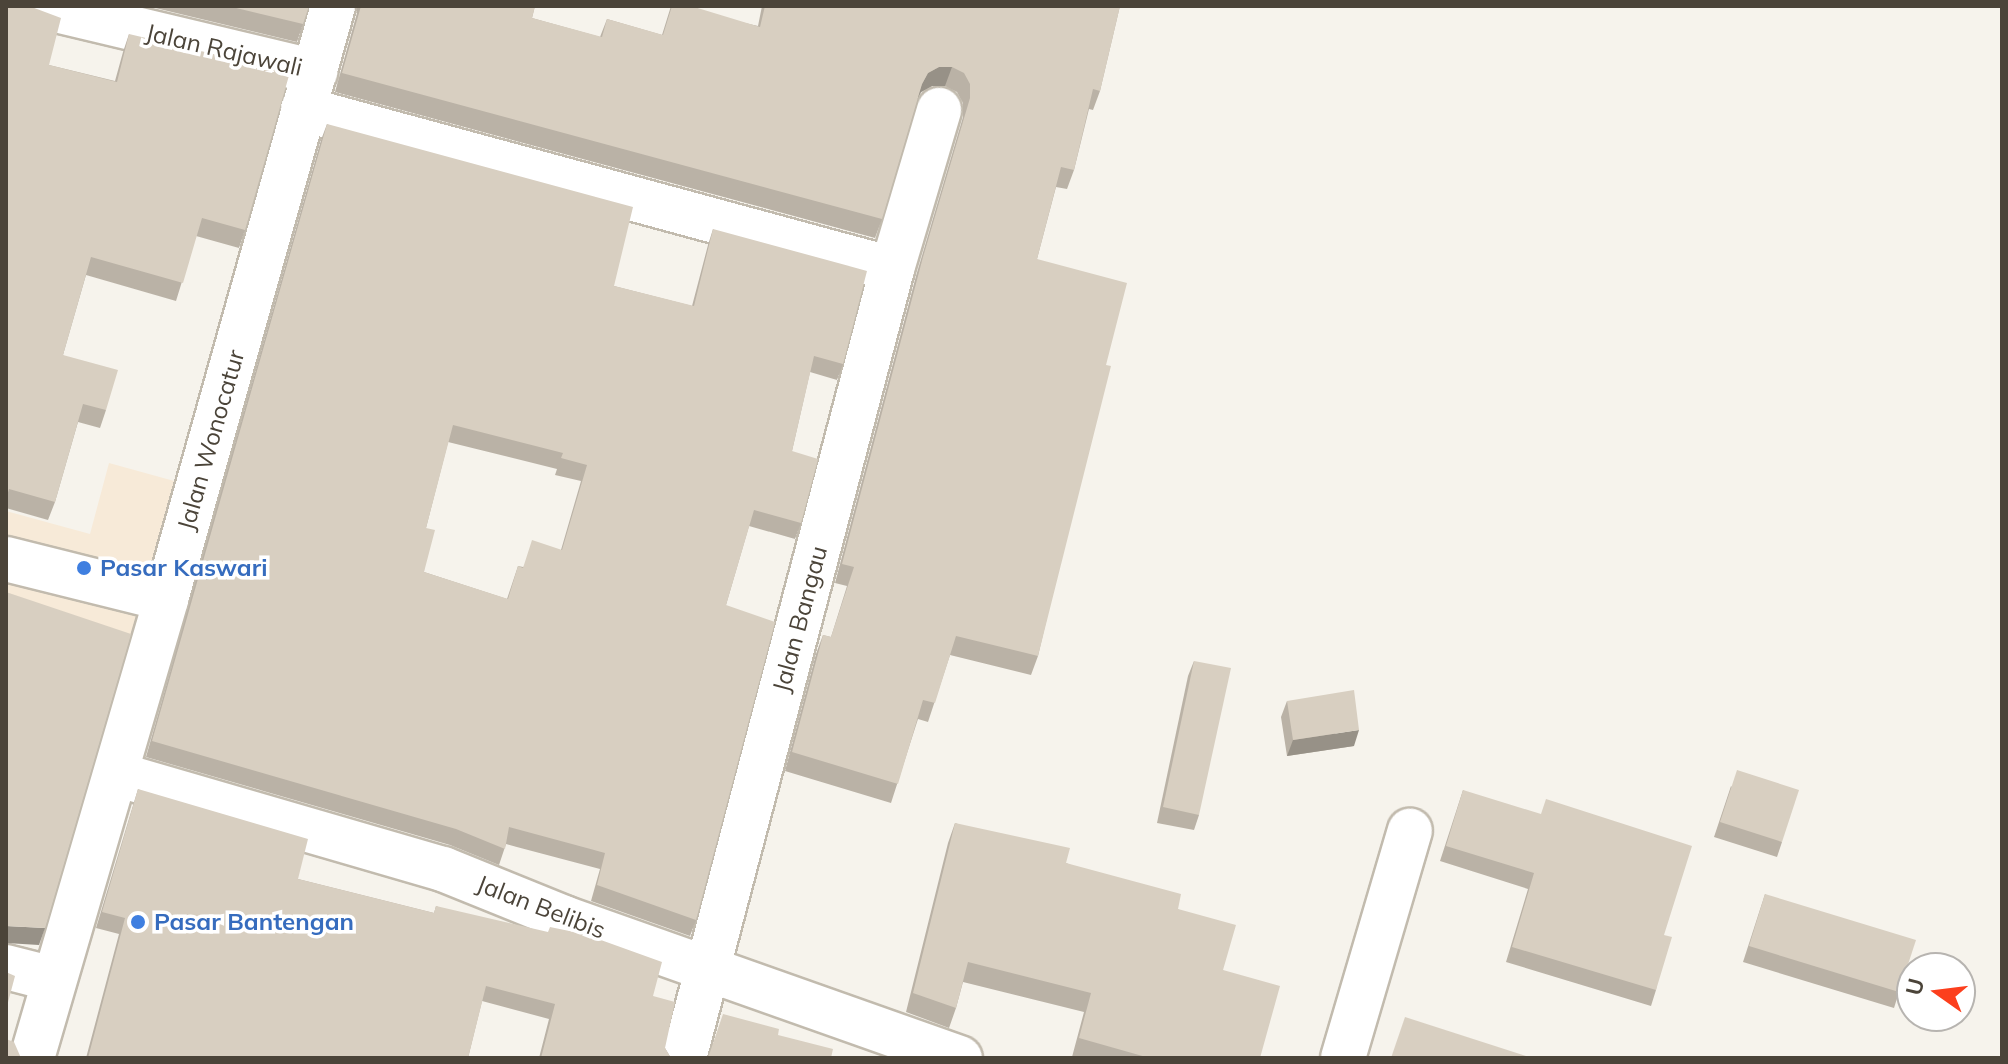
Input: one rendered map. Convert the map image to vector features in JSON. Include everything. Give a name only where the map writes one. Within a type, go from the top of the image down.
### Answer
[{"type":"street","name":"Jalan Rajawali","points":[[39,6],[309,90]]},
{"type":"street","name":"Jalan Wonocatur","points":[[32,1058],[116,774],[333,6]]},
{"type":"street","points":[[309,90],[892,269]]},
{"type":"street","name":"Jalan Bangau","points":[[684,1058],[892,269],[939,110]]},
{"type":"street","points":[[6,559],[166,599]]},
{"type":"street","name":"Jalan Belibis","points":[[116,774],[443,869],[960,1058]]},
{"type":"street","points":[[1343,1058],[1410,831]]},
{"type":"street","points":[[6,967],[53,979]]},
{"type":"shaded area","name":"Pasar Kaswari","points":[[109,463],[185,484],[129,686],[107,681],[6,602],[6,511],[90,534]]},
{"type":"building","points":[[6,6],[29,6],[61,18],[49,65],[117,82],[129,34],[290,72],[245,230],[202,218],[183,283],[91,257],[63,355],[118,370],[106,410],[83,404],[55,502],[9,489],[6,499]]},
{"type":"building","points":[[228,6],[309,6],[303,24]]},
{"type":"building","points":[[361,6],[535,6],[532,18],[602,37],[607,19],[663,35],[672,6],[691,6],[760,27],[765,6],[1120,6],[1100,91],[1093,89],[1074,170],[1061,167],[1037,259],[1127,283],[1106,365],[1111,366],[1038,656],[956,636],[935,703],[923,700],[898,784],[792,752],[823,635],[831,637],[854,567],[842,564],[923,257],[970,98],[970,84],[964,73],[952,67],[939,67],[928,73],[922,84],[882,219],[342,73]]},
{"type":"building","points":[[327,124],[633,207],[614,286],[694,306],[713,229],[867,271],[843,364],[814,356],[792,451],[818,459],[801,523],[754,510],[726,605],[775,622],[696,920],[597,885],[605,853],[509,827],[505,849],[456,829],[152,741]],"holes":[[[453,425],[563,453],[561,458],[587,465],[562,550],[532,540],[523,568],[518,566],[508,599],[424,572],[435,530],[426,528]]]},
{"type":"building","points":[[6,592],[131,634],[45,928],[6,926]]},
{"type":"building","points":[[1194,661],[1231,668],[1199,815],[1163,807]]},
{"type":"building","points":[[1354,690],[1359,730],[1293,740],[1287,701]]},
{"type":"building","points":[[1737,770],[1799,790],[1782,842],[1720,822]]},
{"type":"building","points":[[138,789],[308,839],[298,879],[434,913],[436,906],[548,932],[550,927],[584,934],[662,962],[653,996],[675,1002],[665,1048],[671,1058],[541,1058],[555,1004],[486,986],[468,1058],[88,1058],[125,918],[102,912]]},
{"type":"building","points":[[1463,790],[1541,814],[1546,799],[1692,846],[1664,935],[1672,937],[1656,990],[1512,947],[1534,873],[1446,846]]},
{"type":"building","points":[[955,823],[1070,848],[1066,863],[1181,894],[1178,909],[1236,925],[1223,970],[1280,986],[1260,1058],[1146,1058],[1079,1038],[1091,993],[968,962],[956,1008],[913,993]]},
{"type":"building","points":[[1765,894],[1916,940],[1912,952],[1896,952],[1896,991],[1749,946]]},
{"type":"building","points":[[6,972],[15,976],[6,1010]]},
{"type":"building","points":[[723,1014],[779,1029],[778,1035],[833,1049],[831,1058],[708,1058]]},
{"type":"building","points":[[1405,1017],[1526,1056],[1526,1058],[1391,1058]]},
{"type":"building","points":[[6,1039],[14,1042],[21,1058],[6,1058]]},
{"type":"place","name":"Pasar Kaswari","points":[[84,568]]},
{"type":"place","name":"Pasar Bantengan","points":[[138,922]]}]
